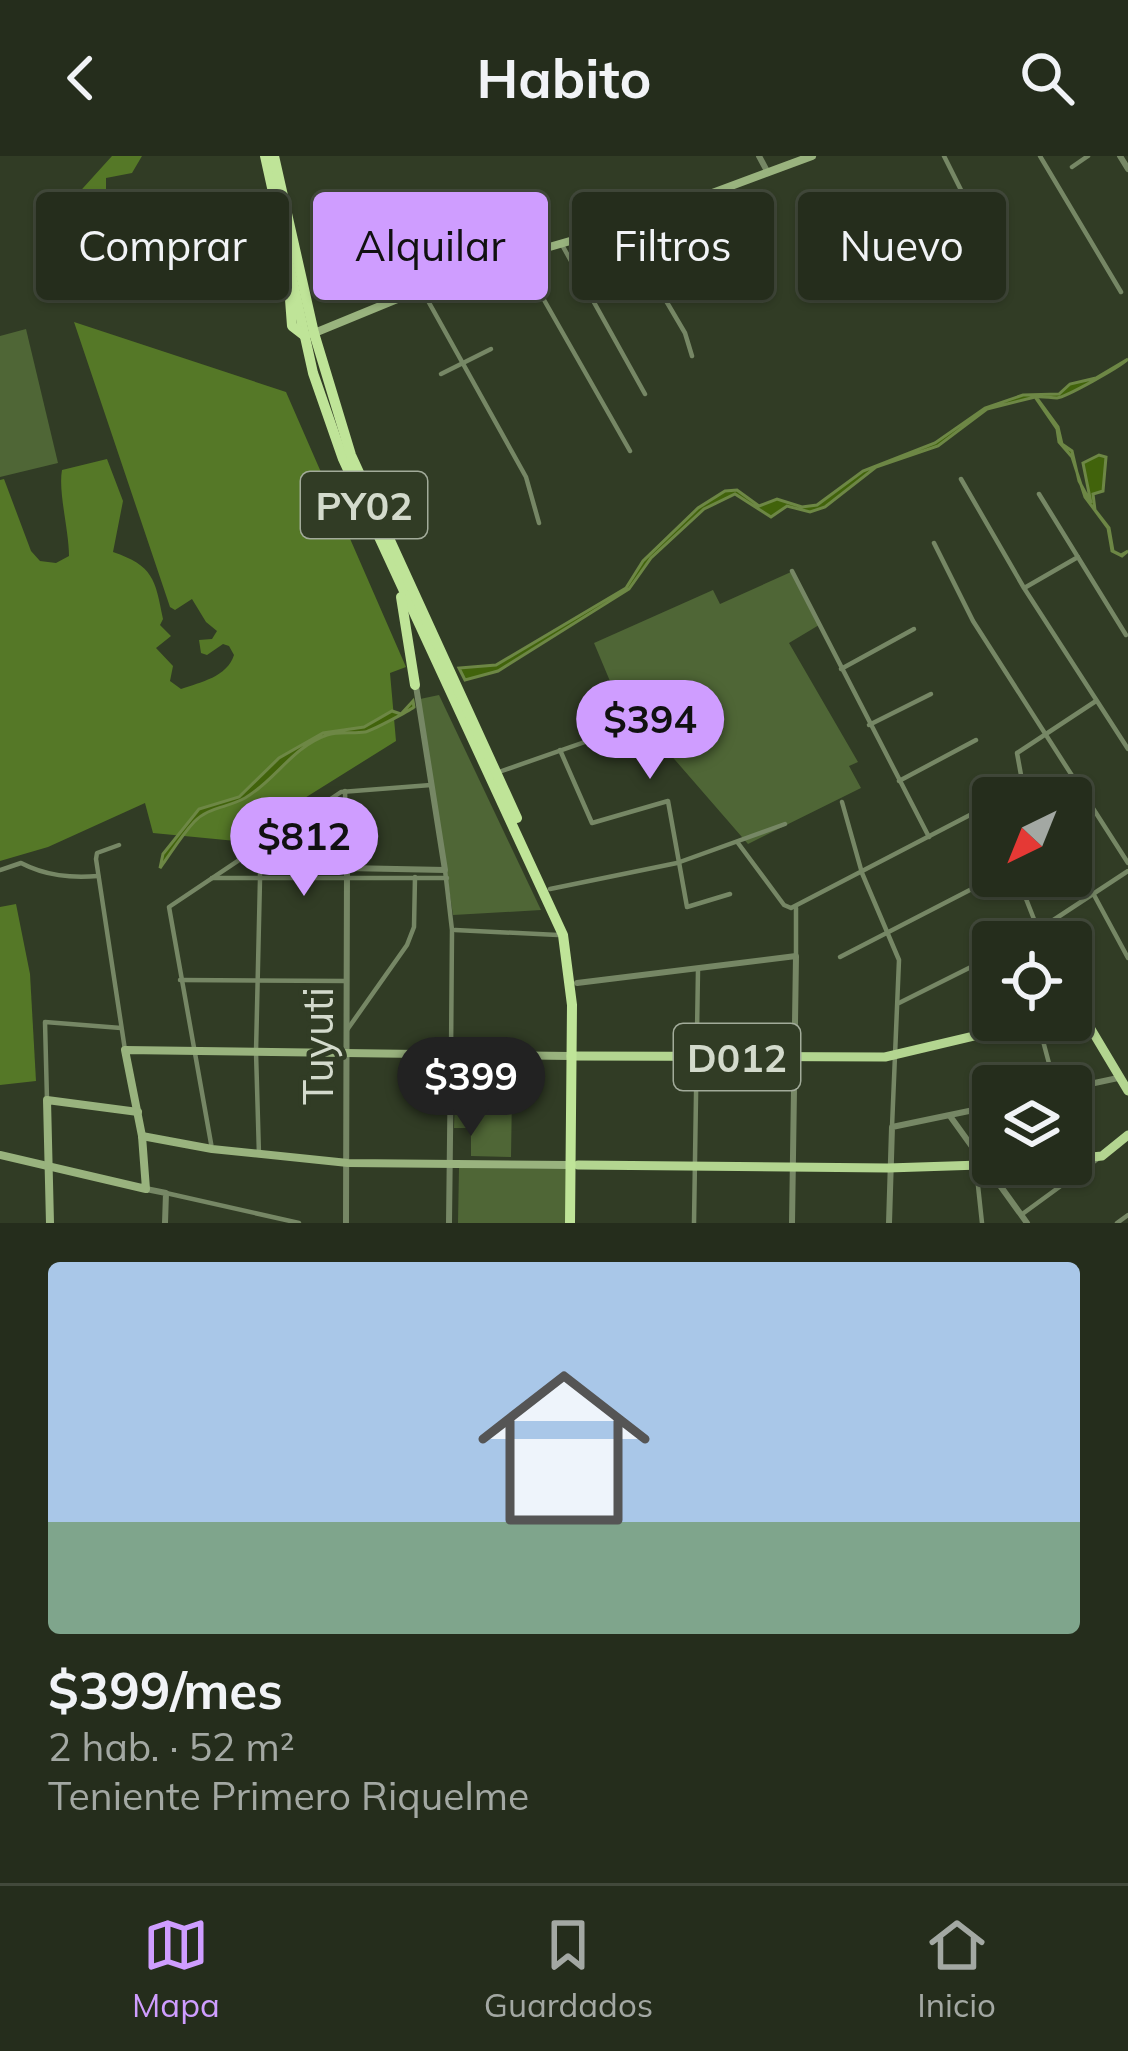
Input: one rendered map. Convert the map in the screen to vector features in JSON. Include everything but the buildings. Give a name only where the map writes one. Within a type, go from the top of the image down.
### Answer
[{"type":"highway","name":"PY02","points":[[270,156],[290,273],[351,455],[563,935],[571,983],[574,1056],[574,1223]]},
{"type":"highway","name":"PY02","points":[[270,156],[313,373],[343,460],[442,668]]},
{"type":"highway","points":[[396,576],[416,685]]},
{"type":"highway","name":"PY02","points":[[453,692],[496,773],[569,934],[577,983],[574,1056]]},
{"type":"main road","points":[[716,192],[812,156]]},
{"type":"main road","points":[[548,247],[572,240]]},
{"type":"main road","points":[[309,335],[397,300]]},
{"type":"main road","points":[[1092,1030],[1128,1091]]},
{"type":"main road","name":"D012","points":[[125,1050],[797,1058],[896,1056],[972,1038]]},
{"type":"main road","points":[[0,1155],[146,1189],[142,1136],[125,1050]]},
{"type":"main road","points":[[50,1223],[47,1100],[138,1112]]},
{"type":"main road","points":[[142,1136],[212,1149],[348,1163],[972,1166]]},
{"type":"main road","points":[[1092,1157],[1102,1156],[1128,1136]]},
{"type":"street","points":[[759,156],[768,173]]},
{"type":"street","points":[[944,156],[962,192]]},
{"type":"street","points":[[1040,156],[1121,292]]},
{"type":"street","points":[[1072,167],[1088,156]]},
{"type":"street","points":[[1120,156],[1128,169]]},
{"type":"street","points":[[561,243],[645,394]]},
{"type":"street","points":[[428,300],[526,476],[539,523]]},
{"type":"street","points":[[544,300],[630,451]]},
{"type":"street","points":[[666,300],[692,356]]},
{"type":"street","points":[[441,374],[491,349]]},
{"type":"street","points":[[961,479],[1024,588],[1128,749]]},
{"type":"street","points":[[1039,494],[1126,635]]},
{"type":"street","points":[[934,543],[973,621],[1128,867],[1055,921]]},
{"type":"street","points":[[1024,588],[1078,557]]},
{"type":"street","points":[[792,571],[929,837]]},
{"type":"street","points":[[841,669],[914,629]]},
{"type":"street","points":[[416,685],[452,930],[449,1223]]},
{"type":"street","points":[[869,725],[931,694]]},
{"type":"street","points":[[1021,777],[1017,753],[1096,701]]},
{"type":"street","points":[[496,773],[645,721]]},
{"type":"street","points":[[899,781],[976,740]]},
{"type":"street","points":[[560,750],[592,823],[668,801],[687,907],[730,894]]},
{"type":"street","points":[[212,1149],[169,907],[345,791],[431,785]]},
{"type":"street","points":[[345,791],[347,873]]},
{"type":"street","points":[[842,802],[862,873],[899,960],[889,1223]]},
{"type":"street","points":[[738,843],[784,905],[796,905],[972,815]]},
{"type":"street","points":[[550,889],[677,863],[785,824]]},
{"type":"street","points":[[118,845],[97,854],[125,1050]]},
{"type":"street","points":[[0,871],[21,863],[75,878],[98,876]]},
{"type":"street","points":[[259,1155],[260,868],[415,877],[446,874]]},
{"type":"street","points":[[347,873],[446,874]]},
{"type":"street","name":"Tuyuti","points":[[346,1223],[347,873]]},
{"type":"street","points":[[347,1030],[407,944],[414,927],[415,877]]},
{"type":"street","points":[[210,878],[260,879]]},
{"type":"street","points":[[840,956],[972,889]]},
{"type":"street","points":[[1093,894],[1128,958]]},
{"type":"street","points":[[792,1223],[796,905]]},
{"type":"street","points":[[452,930],[563,935]]},
{"type":"street","points":[[577,983],[796,956]]},
{"type":"street","points":[[898,1003],[972,966]]},
{"type":"street","points":[[694,1223],[698,970]]},
{"type":"street","points":[[180,980],[346,981]]},
{"type":"street","points":[[47,1100],[45,1022],[121,1028]]},
{"type":"street","points":[[1092,1084],[1123,1077]]},
{"type":"street","points":[[892,1126],[972,1111]]},
{"type":"street","points":[[950,1116],[972,1151]]},
{"type":"street","points":[[1021,1215],[1102,1156]]},
{"type":"street","points":[[981,1185],[982,1223]]},
{"type":"street","points":[[997,1185],[1027,1223]]},
{"type":"street","points":[[146,1189],[299,1223]]},
{"type":"street","points":[[165,1223],[166,1193]]},
{"type":"street","points":[[1117,1223],[1128,1215]]},
{"type":"shaded area","points":[[112,156],[142,156],[132,173],[106,178],[106,192],[79,192]]},
{"type":"shaded area","points":[[74,322],[286,392],[406,667],[390,673],[396,741],[236,841],[153,833],[145,803],[48,847],[0,861],[0,480],[4,479],[31,551],[40,561],[56,563],[69,556],[62,470],[107,459],[123,501],[113,552],[137,563],[154,583],[163,619],[160,625],[171,636],[156,648],[173,666],[170,681],[181,689],[205,681],[226,669],[234,655],[223,644],[207,655],[201,653],[199,640],[212,639],[217,631],[192,599],[175,610],[170,607]]},
{"type":"shaded area","points":[[26,329],[58,463],[0,477],[0,336]]},
{"type":"shaded area","points":[[1128,359],[1104,375],[1062,396],[1036,397],[1058,427],[1062,444],[1072,451],[1077,472],[1035,397],[987,409],[938,446],[876,467],[825,507],[810,512],[787,506],[771,517],[735,494],[704,509],[651,558],[629,589],[498,671],[465,680],[459,668],[496,665],[626,588],[643,561],[698,508],[725,491],[737,490],[759,506],[777,499],[802,507],[817,505],[863,471],[935,443],[985,408],[1023,395],[1059,394],[1070,384],[1096,378]]},
{"type":"shaded area","points":[[1099,455],[1106,457],[1103,491],[1093,494],[1095,510],[1109,528],[1113,551],[1121,555],[1128,551],[1122,556],[1112,551],[1108,528],[1085,497],[1081,485],[1091,503],[1083,463]]},
{"type":"shaded area","points":[[791,572],[819,625],[789,643],[858,762],[849,766],[861,788],[748,844],[636,715],[630,701],[620,705],[594,643],[713,590],[720,604]]},
{"type":"shaded area","points":[[439,695],[541,910],[453,915],[420,699]]},
{"type":"shaded area","points":[[413,701],[414,707],[390,721],[369,731],[315,740],[256,791],[199,817],[160,868],[163,854],[199,809],[239,797],[279,758],[323,733],[364,727],[392,711],[401,714]]},
{"type":"shaded area","points":[[16,904],[30,974],[36,1081],[0,1085],[0,907]]},
{"type":"shaded area","points":[[455,1093],[512,1093],[511,1157],[471,1156],[471,1128],[454,1128]]},
{"type":"shaded area","points":[[459,1168],[566,1169],[566,1223],[458,1223]]}]
